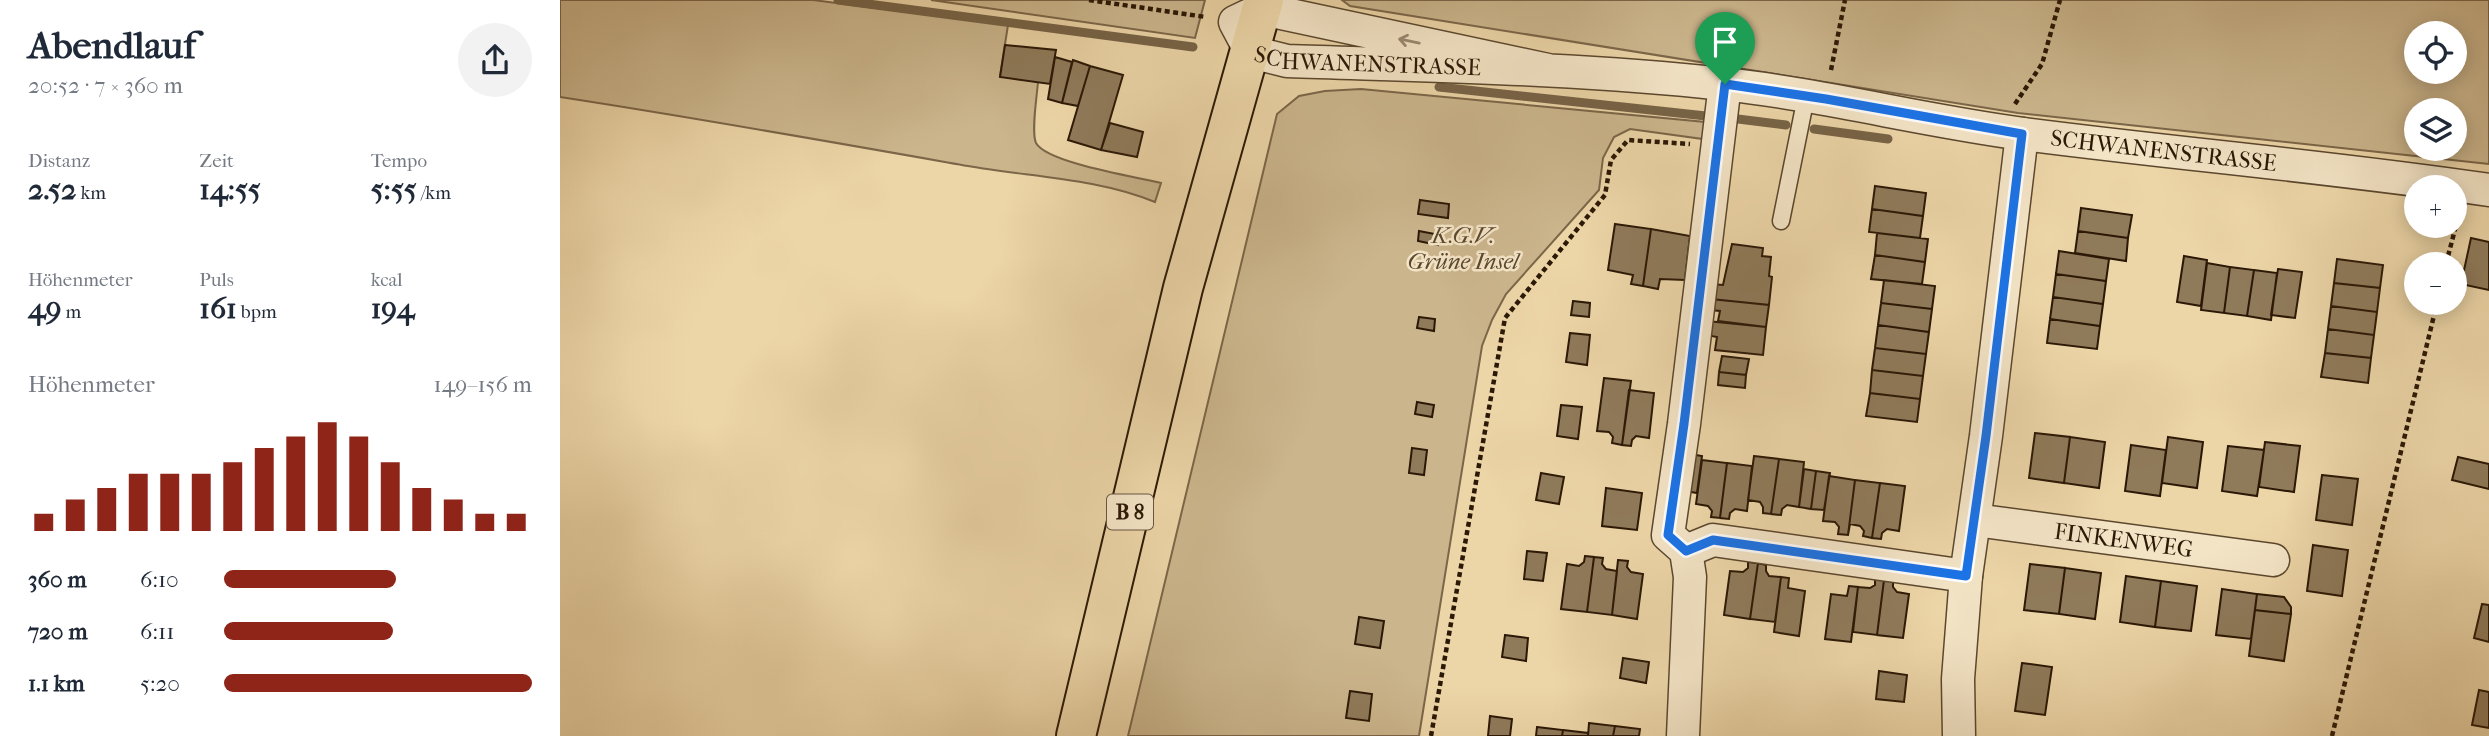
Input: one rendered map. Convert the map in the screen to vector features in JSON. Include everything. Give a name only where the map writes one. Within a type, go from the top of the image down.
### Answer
[{"type":"main road","name":"B 8","points":[[1076,736],[1250,16]]},
{"type":"street","name":"SCHWANENSTRASSE","points":[[1250,16],[1287,61],[1548,70],[1725,84],[2022,134],[2332,168],[2477,188]]},
{"type":"street","name":"SCHWANENSTRASSE","points":[[1250,16],[1548,70]]},
{"type":"street","points":[[1683,736],[1690,577],[1686,551],[1668,535],[1725,84]]},
{"type":"street","points":[[1959,736],[1958,679],[1966,576],[2022,134]]},
{"type":"street","name":"FINKENWEG","points":[[1975,520],[2273,560]]},
{"type":"street","points":[[1686,551],[1713,540],[1966,576]]},
{"type":"lane","points":[[1781,221],[1816,98]]},
{"type":"path","points":[[1089,0],[1250,16]]},
{"type":"path","points":[[1816,98],[1845,0]]},
{"type":"path","points":[[2022,134],[2013,107],[2042,64],[2060,0]]},
{"type":"path","points":[[1432,736],[1505,318],[1605,195],[1611,160],[1628,140],[1719,145]]},
{"type":"path","points":[[2451,252],[2477,188]]},
{"type":"path","points":[[2332,736],[2434,315]]},
{"type":"green space","points":[[560,0],[813,0],[1008,25],[1000,76],[1038,82],[1034,123],[1036,143],[1057,157],[1074,163],[1161,183],[1155,202],[1087,183],[968,166],[560,97]]},
{"type":"green space","points":[[931,0],[1205,0],[1195,38]]},
{"type":"green space","points":[[1342,0],[2489,0],[2489,164],[2461,161],[2467,161],[2467,98],[2404,98],[2404,155],[2018,113],[1350,6]]},
{"type":"green space","name":"K.G.V. Grüne Insel","points":[[1361,89],[1705,122],[1703,139],[1630,129],[1614,137],[1603,158],[1599,190],[1506,294],[1492,320],[1482,346],[1419,736],[1128,736],[1277,114],[1299,96]]},
{"type":"building","points":[[1005,45],[1056,50],[1050,84],[1000,77]]},
{"type":"building","points":[[1055,57],[1072,62],[1062,103],[1048,99]]},
{"type":"building","points":[[1073,60],[1090,66],[1078,106],[1062,103]]},
{"type":"building","points":[[1090,66],[1123,75],[1101,150],[1068,140]]},
{"type":"building","points":[[1110,123],[1143,132],[1137,157],[1101,150]]},
{"type":"building","points":[[1875,186],[1926,193],[1923,216],[1872,209]]},
{"type":"building","points":[[1420,200],[1449,204],[1448,218],[1418,214]]},
{"type":"building","points":[[2081,208],[2132,215],[2128,238],[2078,231]]},
{"type":"building","points":[[1872,209],[1923,216],[1920,238],[1869,232]]},
{"type":"building","points":[[1615,224],[1651,229],[1643,286],[1631,284],[1633,275],[1608,270]]},
{"type":"building","points":[[1651,229],[1690,236],[1685,280],[1660,279],[1658,289],[1643,286]]},
{"type":"building","points":[[1419,231],[1440,235],[1438,245],[1418,241]]},
{"type":"building","points":[[2078,231],[2128,238],[2126,261],[2075,253]]},
{"type":"building","points":[[1877,233],[1928,239],[1925,262],[1875,255]]},
{"type":"building","points":[[2471,238],[2489,242],[2489,290],[2467,285],[2467,256]]},
{"type":"building","points":[[1732,244],[1763,248],[1762,256],[1771,257],[1769,305],[1711,299],[1712,284],[1723,285]]},
{"type":"building","points":[[2059,251],[2109,259],[2106,281],[2056,274]]},
{"type":"building","points":[[1875,255],[1925,262],[1922,284],[1871,279]]},
{"type":"building","points":[[2184,256],[2207,260],[2201,306],[2177,302]]},
{"type":"building","points":[[2337,259],[2383,265],[2380,288],[2334,283]]},
{"type":"building","points":[[2207,263],[2230,267],[2224,313],[2201,310]]},
{"type":"building","points":[[2230,267],[2254,270],[2247,316],[2224,313]]},
{"type":"building","points":[[2278,269],[2302,272],[2295,318],[2271,315]]},
{"type":"building","points":[[2254,270],[2277,273],[2271,320],[2247,316]]},
{"type":"building","points":[[2056,274],[2106,281],[2103,304],[2053,297]]},
{"type":"building","points":[[1884,280],[1935,286],[1932,309],[1881,303]]},
{"type":"building","points":[[2334,283],[2380,288],[2377,312],[2331,306]]},
{"type":"building","points":[[2053,297],[2103,304],[2100,326],[2050,319]]},
{"type":"building","points":[[1711,299],[1769,305],[1766,327],[1718,321],[1720,311],[1710,310]]},
{"type":"building","points":[[1573,301],[1590,303],[1589,317],[1571,315]]},
{"type":"building","points":[[1881,303],[1932,309],[1929,332],[1878,325]]},
{"type":"building","points":[[2331,306],[2377,312],[2374,335],[2328,329]]},
{"type":"building","points":[[1419,317],[1435,319],[1434,331],[1417,328]]},
{"type":"building","points":[[2050,319],[2100,326],[2097,349],[2047,343]]},
{"type":"building","points":[[1707,321],[1766,327],[1763,355],[1715,350],[1717,337],[1706,335]]},
{"type":"building","points":[[1878,325],[1929,332],[1926,354],[1875,348]]},
{"type":"building","points":[[2328,329],[2374,335],[2371,358],[2325,353]]},
{"type":"building","points":[[1570,333],[1590,335],[1587,365],[1566,362]]},
{"type":"building","points":[[1875,348],[1926,354],[1923,376],[1872,370]]},
{"type":"building","points":[[2325,353],[2371,358],[2368,383],[2321,377]]},
{"type":"building","points":[[1722,356],[1749,359],[1746,375],[1719,372]]},
{"type":"building","points":[[1872,370],[1923,376],[1920,399],[1870,393]]},
{"type":"building","points":[[1719,372],[1746,375],[1745,388],[1718,385]]},
{"type":"building","points":[[1604,378],[1631,381],[1622,445],[1612,443],[1613,437],[1609,432],[1597,431]]},
{"type":"building","points":[[1629,390],[1654,393],[1649,438],[1636,436],[1631,446],[1622,445]]},
{"type":"building","points":[[1870,393],[1920,399],[1917,422],[1866,416]]},
{"type":"building","points":[[1417,402],[1434,405],[1432,417],[1415,414]]},
{"type":"building","points":[[1561,405],[1582,407],[1578,439],[1557,436]]},
{"type":"building","points":[[2035,433],[2070,437],[2064,483],[2029,478]]},
{"type":"building","points":[[2070,437],[2105,442],[2099,488],[2064,483]]},
{"type":"building","points":[[2168,437],[2203,442],[2197,488],[2162,483]]},
{"type":"building","points":[[2265,442],[2300,446],[2294,492],[2259,487]]},
{"type":"building","points":[[2131,445],[2166,450],[2160,496],[2125,491]]},
{"type":"building","points":[[2228,446],[2264,450],[2257,496],[2222,491]]},
{"type":"building","points":[[1412,448],[1427,450],[1424,475],[1409,473]]},
{"type":"building","points":[[1690,454],[1702,456],[1697,493],[1685,491]]},
{"type":"building","points":[[1754,456],[1779,459],[1771,514],[1763,513],[1760,502],[1748,500]]},
{"type":"building","points":[[2458,457],[2489,464],[2489,489],[2452,480]]},
{"type":"building","points":[[1779,459],[1804,462],[1799,507],[1787,505],[1782,509],[1781,515],[1771,514]]},
{"type":"building","points":[[1702,460],[1727,463],[1720,518],[1711,517],[1712,511],[1708,506],[1696,504]]},
{"type":"building","points":[[1727,463],[1752,466],[1747,511],[1735,509],[1730,513],[1729,519],[1720,518]]},
{"type":"building","points":[[1804,469],[1816,471],[1811,509],[1799,507]]},
{"type":"building","points":[[1816,471],[1830,473],[1824,510],[1811,509]]},
{"type":"building","points":[[1541,473],[1564,477],[1559,504],[1536,500]]},
{"type":"building","points":[[2322,475],[2358,479],[2352,525],[2316,520]]},
{"type":"building","points":[[1829,476],[1855,480],[1848,535],[1838,534],[1839,527],[1835,522],[1823,521]]},
{"type":"building","points":[[1855,480],[1880,483],[1872,538],[1863,536],[1864,531],[1860,526],[1850,524],[1848,535]]},
{"type":"building","points":[[1880,483],[1905,486],[1899,531],[1887,529],[1882,533],[1881,539],[1872,538]]},
{"type":"building","points":[[1606,488],[1642,493],[1637,530],[1602,526]]},
{"type":"building","points":[[2313,545],[2348,550],[2342,596],[2307,591]]},
{"type":"building","points":[[1527,551],[1547,553],[1543,581],[1524,579]]},
{"type":"building","points":[[1585,556],[1594,557],[1587,612],[1561,609],[1567,564],[1579,566],[1584,562]]},
{"type":"building","points":[[1594,557],[1603,558],[1602,564],[1606,569],[1617,571],[1612,615],[1587,612]]},
{"type":"building","points":[[1618,560],[1628,561],[1627,567],[1631,572],[1643,574],[1637,619],[1612,615]]},
{"type":"building","points":[[1748,562],[1758,563],[1750,619],[1724,615],[1730,571],[1743,572],[1748,568]]},
{"type":"building","points":[[1758,563],[1766,565],[1769,576],[1781,577],[1775,622],[1750,619]]},
{"type":"building","points":[[2030,564],[2065,568],[2059,614],[2024,610]]},
{"type":"building","points":[[2065,568],[2101,573],[2095,619],[2059,614]]},
{"type":"building","points":[[2126,576],[2161,581],[2155,627],[2120,622]]},
{"type":"building","points":[[1781,577],[1789,578],[1788,588],[1805,591],[1799,636],[1774,632]]},
{"type":"building","points":[[1875,578],[1884,580],[1877,635],[1853,632],[1858,587],[1870,588],[1875,585]]},
{"type":"building","points":[[1884,580],[1893,581],[1897,592],[1909,594],[1903,638],[1877,635]]},
{"type":"building","points":[[2161,581],[2197,586],[2191,631],[2155,627]]},
{"type":"building","points":[[1849,586],[1858,587],[1851,642],[1825,639],[1831,594],[1847,596]]},
{"type":"building","points":[[2222,589],[2257,594],[2251,639],[2216,635]]},
{"type":"building","points":[[2257,594],[2284,597],[2291,607],[2291,614],[2255,610]]},
{"type":"building","points":[[2482,604],[2489,605],[2489,642],[2474,638]]},
{"type":"building","points":[[2255,610],[2291,614],[2284,661],[2249,656]]},
{"type":"building","points":[[1359,617],[1384,621],[1380,648],[1355,644]]},
{"type":"building","points":[[1505,635],[1528,638],[1526,661],[1502,657]]},
{"type":"building","points":[[1623,658],[1649,662],[1646,683],[1620,678]]},
{"type":"building","points":[[2022,663],[2052,667],[2045,715],[2015,711]]},
{"type":"building","points":[[1879,671],[1907,675],[1904,702],[1876,699]]},
{"type":"building","points":[[2479,690],[2489,692],[2489,728],[2472,725]]},
{"type":"building","points":[[1350,691],[1372,694],[1369,721],[1346,718]]},
{"type":"building","points":[[1490,716],[1512,719],[1510,736],[1488,736]]},
{"type":"building","points":[[1589,723],[1615,726],[1613,736],[1588,736]]},
{"type":"building","points":[[1615,726],[1640,729],[1639,736],[1613,736]]},
{"type":"building","points":[[1537,727],[1563,730],[1562,736],[1536,736]]},
{"type":"building","points":[[1563,730],[1588,733],[1588,736],[1562,736]]},
{"type":"waterway","points":[[838,0],[1193,47]]},
{"type":"waterway","points":[[1439,87],[1706,116]]},
{"type":"waterway","points":[[1730,118],[1786,125]]},
{"type":"waterway","points":[[1814,129],[1888,139]]},
{"type":"route","points":[[1725,84],[2022,134],[1986,436],[1966,576],[1713,540],[1686,551],[1668,535],[1725,84]]}]
